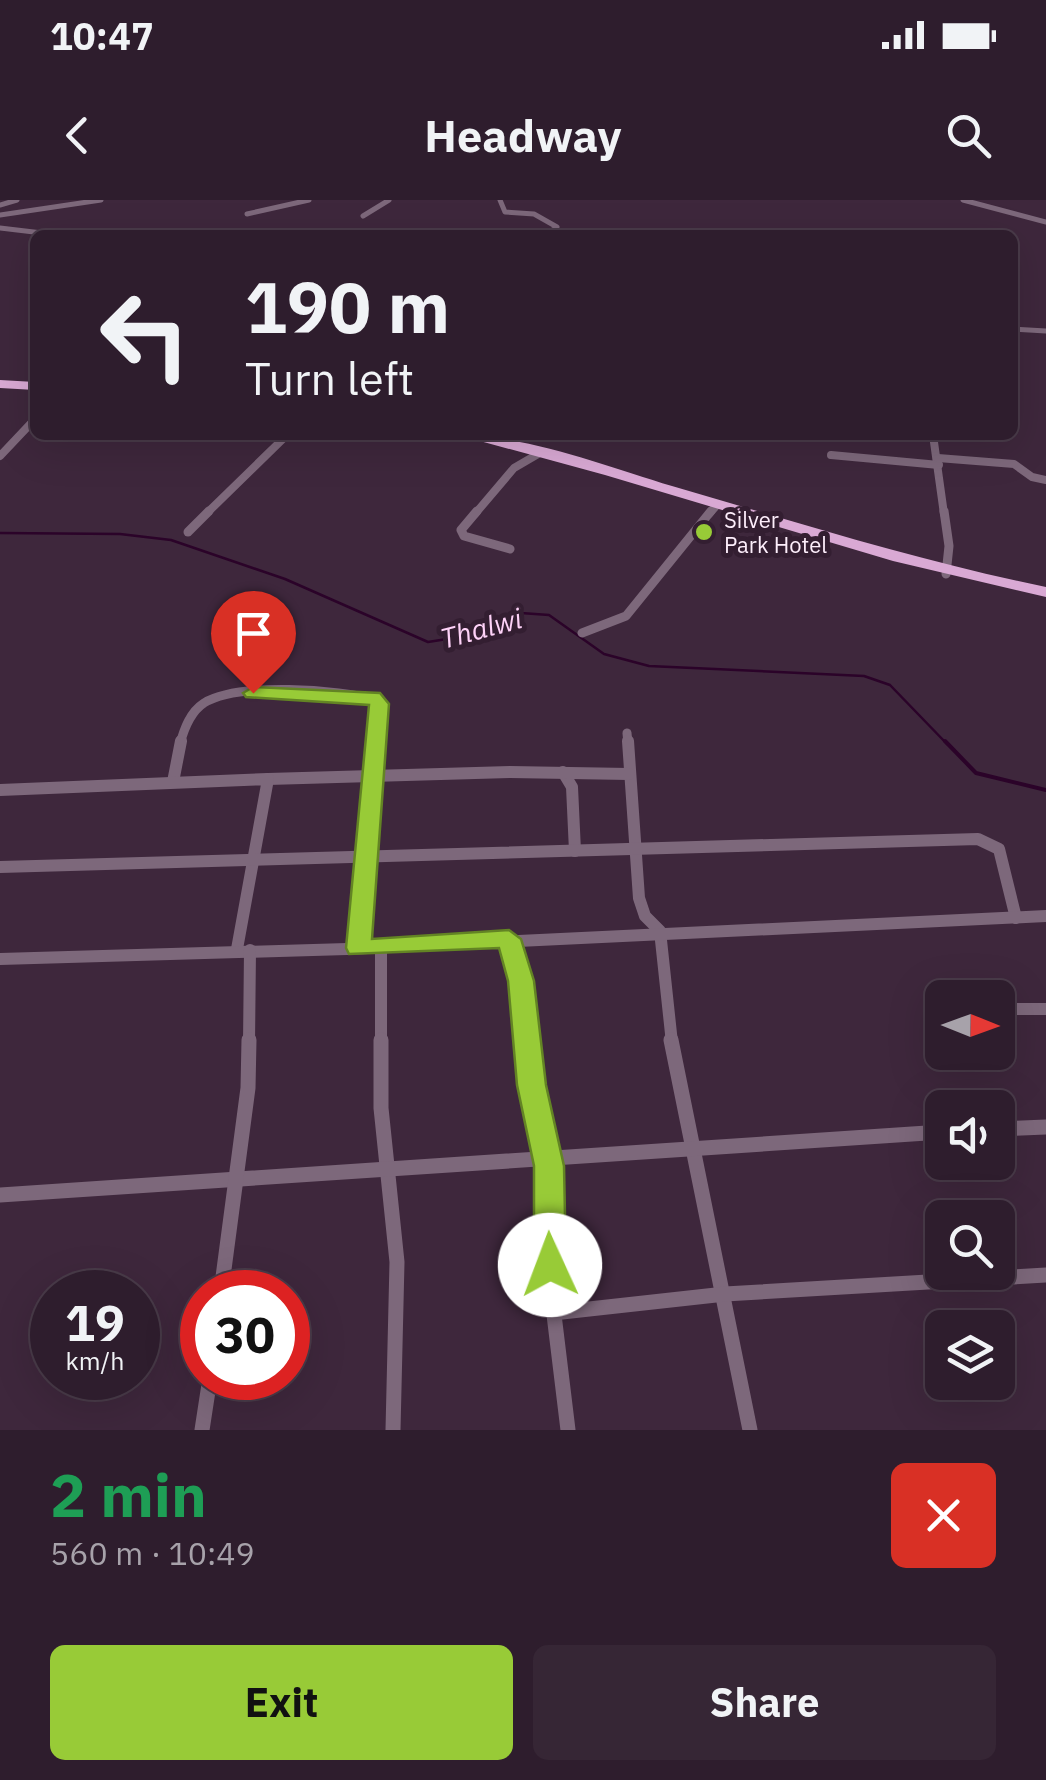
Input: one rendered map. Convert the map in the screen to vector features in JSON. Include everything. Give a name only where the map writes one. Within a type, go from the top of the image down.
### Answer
[{"type":"highway","points":[[0,384],[30,386]]},
{"type":"highway","points":[[483,440],[946,574],[1046,592]]},
{"type":"street","points":[[0,205],[18,200]]},
{"type":"street","points":[[0,214],[100,200]]},
{"type":"street","points":[[247,214],[309,200]]},
{"type":"street","points":[[363,216],[390,200]]},
{"type":"street","points":[[500,200],[505,212],[534,214],[557,227],[552,230]]},
{"type":"street","points":[[962,200],[1046,222]]},
{"type":"street","points":[[0,228],[30,232]]},
{"type":"street","points":[[1018,329],[1046,331]]},
{"type":"street","points":[[0,456],[30,424]]},
{"type":"street","points":[[188,532],[282,440]]},
{"type":"street","points":[[935,440],[949,546],[946,574]]},
{"type":"street","points":[[510,549],[464,536],[461,530],[514,468],[538,454]]},
{"type":"street","points":[[831,456],[1014,464],[1046,480]]},
{"type":"street","points":[[582,633],[626,616],[673,553],[717,505]]},
{"type":"street","points":[[173,782],[185,730],[197,709],[212,698],[253,693],[376,699],[381,712],[358,948]]},
{"type":"street","points":[[627,732],[641,907],[660,930],[689,1149],[702,1184],[750,1430]]},
{"type":"street","points":[[563,772],[572,787],[575,851]]},
{"type":"street","points":[[0,790],[268,779],[629,774]]},
{"type":"street","points":[[225,1270],[252,1038],[243,950],[251,862],[268,779]]},
{"type":"street","points":[[0,867],[369,860],[978,838],[1000,849],[1016,918]]},
{"type":"street","points":[[0,959],[164,956],[660,930],[1046,916]]},
{"type":"street","points":[[509,939],[521,981],[532,1085],[547,1156],[553,1313],[568,1430]]},
{"type":"street","points":[[381,946],[385,1170],[393,1208],[397,1367],[394,1430]]},
{"type":"street","points":[[1015,1009],[1046,1009]]},
{"type":"street","points":[[1015,1129],[1046,1128]]},
{"type":"street","points":[[0,1195],[925,1133]]},
{"type":"street","points":[[553,1313],[725,1294],[1046,1275]]},
{"type":"street","points":[[202,1430],[207,1400]]},
{"type":"waterway","name":"Thalwi","points":[[0,533],[120,534],[171,540],[285,579],[428,642],[466,636],[521,613],[549,615],[604,654],[649,666],[864,676],[890,685],[947,744]]},
{"type":"waterway","name":"Thalwi","points":[[945,741],[976,773],[1046,790]]},
{"type":"place","name":"Silver Park Hotel","points":[[704,532]]},
{"type":"route","points":[[253,693],[350,694],[373,698],[379,704],[366,895],[358,948],[509,939],[521,981],[532,1085],[549,1166],[550,1265]]}]
